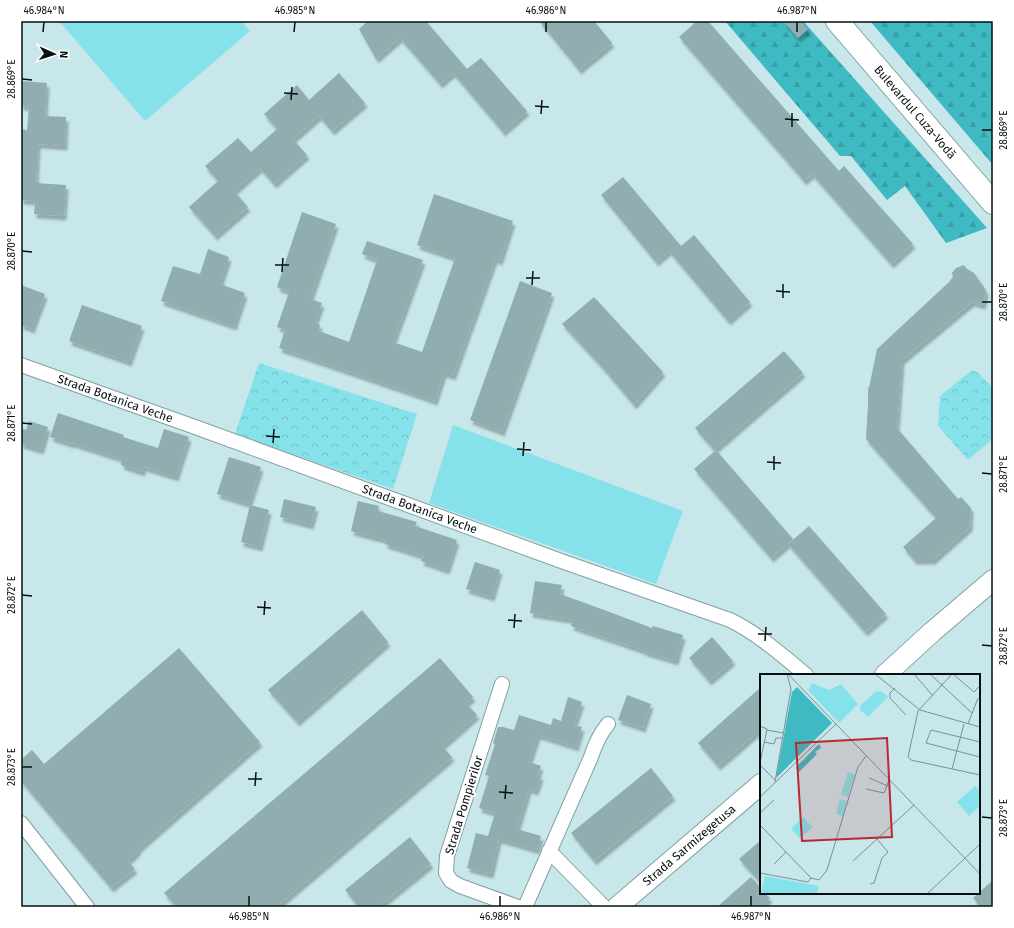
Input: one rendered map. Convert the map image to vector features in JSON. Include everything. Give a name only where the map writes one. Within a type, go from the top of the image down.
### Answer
[{"type":"main road","name":"Bulevardul Cuza-Vodă","points":[[837,21],[993,203]]},
{"type":"main road","points":[[886,674],[932,632],[993,580]]},
{"type":"main road","name":"Strada Sarmizegetusa","points":[[617,907],[760,785]]},
{"type":"street","name":"Strada Botanica Veche","points":[[21,365],[564,562],[730,620],[752,632],[805,674]]},
{"type":"street","name":"Strada Pompierilor","points":[[502,684],[447,856],[446,873],[451,881],[460,886],[518,907]]},
{"type":"street","points":[[525,907],[591,757],[594,746],[600,733],[608,724]]},
{"type":"street","points":[[21,823],[87,907]]},
{"type":"street","points":[[549,851],[604,907]]},
{"type":"green space","points":[[59,21],[241,21],[250,31],[145,121]]},
{"type":"green space","points":[[725,21],[803,21],[987,228],[946,243],[905,186],[887,200],[851,156],[840,156]]},
{"type":"green space","points":[[870,21],[993,21],[993,165]]},
{"type":"green space","points":[[259,363],[417,414],[393,489],[235,434]]},
{"type":"green space","points":[[972,370],[978,373],[993,388],[993,439],[968,460],[938,426],[940,396]]},
{"type":"green space","points":[[453,425],[683,511],[656,584],[429,503]]},
{"type":"building","points":[[368,21],[426,21],[467,69],[481,58],[527,111],[503,132],[453,73],[440,84],[400,38],[376,59],[359,29]]},
{"type":"building","points":[[539,21],[594,21],[612,43],[579,70]]},
{"type":"building","points":[[697,21],[708,21],[839,171],[844,166],[913,244],[891,264],[812,174],[804,181],[679,37]]},
{"type":"building","points":[[783,21],[800,21],[808,29],[798,38]]},
{"type":"building","points":[[339,73],[365,103],[332,131],[319,116],[293,139],[307,155],[274,184],[260,168],[234,191],[248,207],[215,236],[189,207],[218,181],[205,166],[238,138],[251,152],[277,129],[264,114],[297,85],[309,100]]},
{"type":"building","points":[[21,81],[47,83],[45,116],[66,117],[65,146],[38,144],[36,183],[66,185],[64,216],[34,214],[35,201],[21,200],[21,129],[27,130],[29,107],[21,106]]},
{"type":"building","points":[[623,177],[681,246],[694,235],[750,302],[728,321],[669,251],[656,262],[601,195]]},
{"type":"building","points":[[434,194],[513,221],[500,261],[495,259],[453,376],[444,373],[435,401],[279,348],[285,330],[277,327],[289,292],[277,287],[302,212],[336,224],[310,299],[322,303],[315,322],[320,325],[319,331],[349,342],[377,260],[362,254],[367,241],[423,260],[393,342],[422,352],[455,258],[417,245]]},
{"type":"building","points":[[208,249],[229,257],[220,284],[245,293],[234,326],[161,301],[173,266],[200,274]]},
{"type":"building","points":[[964,265],[967,269],[974,273],[985,289],[986,292],[983,305],[972,302],[902,360],[897,428],[958,499],[961,497],[971,508],[970,527],[933,560],[914,560],[903,547],[936,518],[866,439],[868,387],[869,388],[877,349],[948,283],[953,277],[952,273],[956,268]]},
{"type":"building","points":[[520,281],[552,293],[502,432],[470,420]]},
{"type":"building","points":[[21,285],[45,294],[32,329],[21,325]]},
{"type":"building","points":[[594,297],[663,372],[634,405],[602,367],[562,324]]},
{"type":"building","points":[[82,305],[142,326],[129,362],[69,341]]},
{"type":"building","points":[[784,351],[803,373],[714,450],[695,428]]},
{"type":"building","points":[[58,413],[158,448],[164,429],[189,437],[176,477],[144,467],[142,472],[121,465],[122,459],[50,437]]},
{"type":"building","points":[[29,421],[48,427],[41,450],[21,444],[21,428],[26,430]]},
{"type":"building","points":[[716,450],[793,539],[771,558],[694,469]]},
{"type":"building","points":[[229,457],[261,467],[249,504],[217,494]]},
{"type":"building","points":[[284,499],[316,507],[311,525],[280,517]]},
{"type":"building","points":[[358,501],[379,506],[378,511],[417,522],[415,526],[457,540],[447,570],[421,561],[423,556],[385,544],[386,540],[351,531]]},
{"type":"building","points":[[250,505],[269,510],[260,547],[241,542]]},
{"type":"building","points":[[809,526],[886,614],[865,632],[788,544]]},
{"type":"building","points":[[475,562],[500,570],[492,597],[466,589]]},
{"type":"building","points":[[535,581],[562,585],[560,594],[652,628],[653,626],[683,635],[676,661],[645,652],[571,626],[573,620],[530,613]]},
{"type":"building","points":[[362,610],[388,642],[297,722],[268,690]]},
{"type":"building","points":[[712,637],[733,661],[709,681],[689,658]]},
{"type":"building","points":[[179,648],[260,742],[138,849],[139,850],[128,861],[135,869],[111,888],[21,781],[21,760],[32,750],[44,764]]},
{"type":"building","points":[[440,658],[473,697],[466,703],[477,715],[442,746],[452,757],[276,907],[177,907],[164,893]]},
{"type":"building","points":[[760,688],[760,730],[718,766],[698,743]]},
{"type":"building","points":[[627,695],[651,704],[643,728],[618,720]]},
{"type":"building","points":[[568,697],[582,702],[574,725],[582,727],[576,747],[538,735],[529,762],[541,766],[538,774],[541,776],[536,791],[529,789],[517,829],[541,836],[537,850],[499,839],[491,874],[467,868],[476,833],[488,836],[495,813],[479,808],[489,776],[485,775],[495,744],[493,743],[498,727],[514,730],[519,715],[551,725],[553,718],[561,721]]},
{"type":"building","points":[[651,768],[673,796],[594,861],[571,833]]},
{"type":"building","points":[[410,837],[431,864],[378,907],[359,907],[345,890]]},
{"type":"building","points":[[760,841],[760,882],[739,859]]},
{"type":"building","points":[[751,877],[760,887],[760,894],[766,894],[770,898],[760,907],[717,907]]},
{"type":"building","points":[[993,880],[993,907],[981,907],[973,898],[977,894],[980,894],[980,892]]}]
